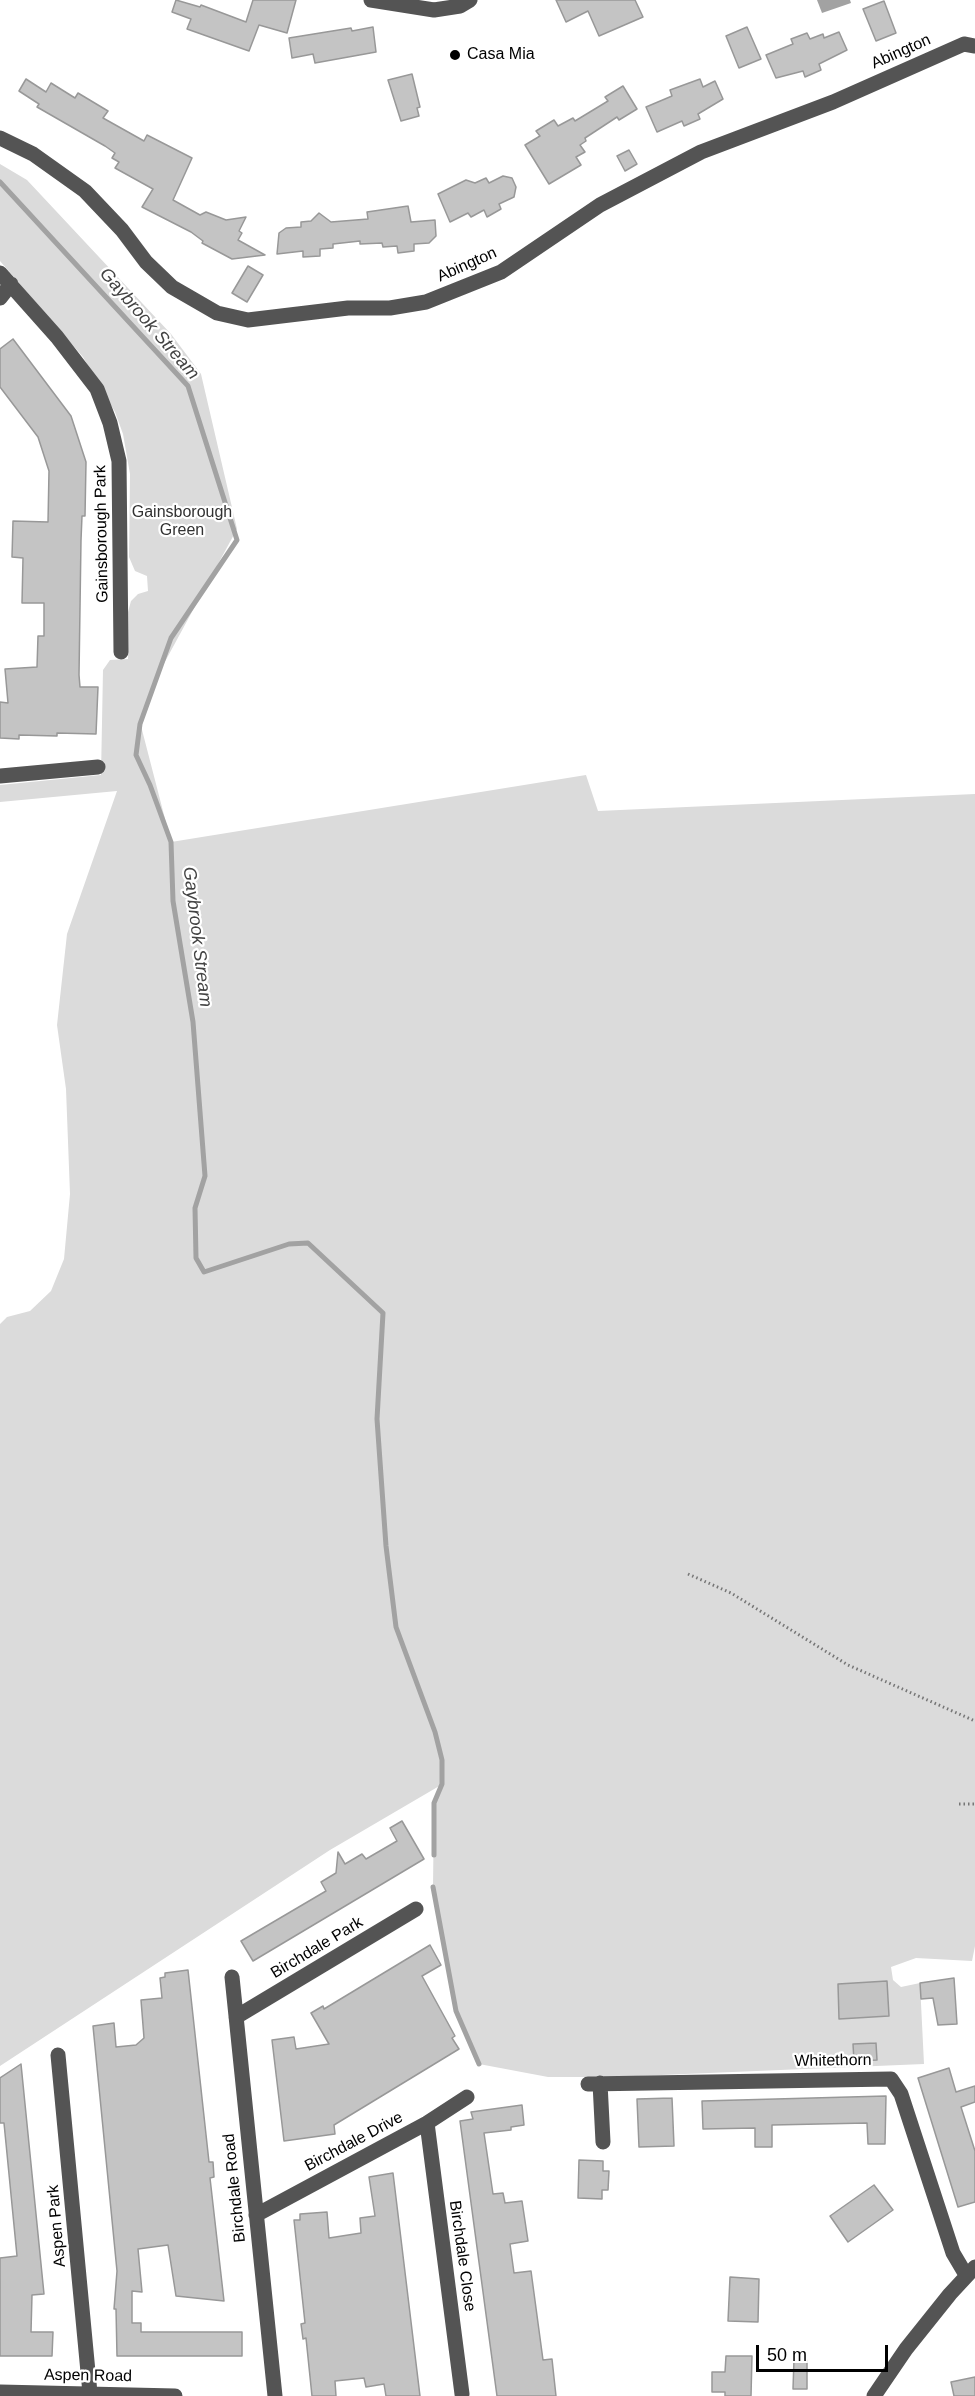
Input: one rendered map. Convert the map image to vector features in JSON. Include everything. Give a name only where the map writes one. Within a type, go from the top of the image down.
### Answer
[{"type":"street","points":[[371,0],[434,10],[460,6],[470,0]]},
{"type":"street","name":"Abington","points":[[0,138],[33,154],[85,191],[122,230],[146,262],[172,287],[218,313],[248,320],[348,308],[390,308],[426,302],[501,272],[600,205],[682,161],[733,138],[833,102],[969,45]]},
{"type":"street","points":[[0,298],[5,279]]},
{"type":"street","name":"Gainsborough Park","points":[[5,279],[57,337],[97,389],[110,423],[119,461],[121,652]]},
{"type":"street","points":[[0,776],[98,767]]},
{"type":"street","name":"Birchdale Park","points":[[236,2017],[416,1909]]},
{"type":"street","name":"Birchdale Road","points":[[232,1977],[275,2396]]},
{"type":"street","name":"Aspen Park","points":[[58,2055],[90,2393]]},
{"type":"street","name":"Whitethorn","points":[[603,2142],[594,2084],[891,2079],[901,2094],[953,2253],[971,2271]]},
{"type":"street","name":"Birchdale Drive","points":[[256,2215],[427,2123],[467,2097]]},
{"type":"street","name":"Birchdale Close","points":[[427,2123],[462,2394]]},
{"type":"street","points":[[874,2396],[906,2349],[971,2271]]},
{"type":"street","name":"Aspen Road","points":[[0,2392],[175,2396]]},
{"type":"path","points":[[688,1574],[731,1593],[848,1665],[975,1721]]},
{"type":"path","points":[[959,1804],[975,1804]]},
{"type":"green space","name":"Gainsborough Green","points":[[0,164],[27,180],[171,334],[201,374],[237,529],[161,669],[141,726],[171,842],[586,775],[598,811],[975,794],[975,1946],[972,1961],[916,1958],[891,1967],[893,1980],[901,1987],[920,1983],[924,2064],[613,2077],[548,2077],[479,2064],[456,2011],[433,1887],[434,1803],[441,1785],[330,1850],[0,2066],[0,1324],[7,1317],[30,1311],[51,1291],[64,1259],[70,1194],[66,1089],[57,1025],[67,934],[117,791],[0,802],[0,785],[101,775],[103,670],[110,660],[128,659],[128,612],[131,601],[138,594],[148,591],[147,576],[135,571],[129,557],[130,474],[123,434],[115,412],[83,357],[0,261]]},
{"type":"shaded area","points":[[817,0],[850,0],[851,3],[822,13]]},
{"type":"building","points":[[176,0],[200,7],[201,5],[246,22],[253,0],[296,0],[287,33],[259,25],[249,51],[187,29],[191,19],[172,12]]},
{"type":"building","points":[[556,0],[635,0],[643,17],[599,36],[588,11],[566,22]]},
{"type":"building","points":[[884,1],[896,33],[876,41],[863,9]]},
{"type":"building","points":[[373,27],[376,52],[315,63],[313,54],[292,58],[289,38],[351,28],[352,31]]},
{"type":"building","points":[[747,27],[761,59],[739,68],[726,36]]},
{"type":"building","points":[[839,32],[847,50],[819,64],[821,70],[805,77],[803,71],[776,78],[766,55],[793,44],[791,39],[807,33],[810,39],[823,34],[824,38]]},
{"type":"building","points":[[412,74],[420,107],[417,108],[419,116],[401,121],[388,80]]},
{"type":"building","points":[[26,79],[46,92],[51,83],[75,98],[78,93],[108,111],[103,118],[144,141],[147,135],[192,158],[173,200],[200,215],[206,212],[226,220],[246,217],[239,231],[242,233],[238,240],[265,255],[232,259],[202,243],[203,241],[191,232],[142,207],[153,189],[115,168],[119,162],[112,158],[115,153],[37,107],[39,104],[19,91]]},
{"type":"building","points":[[700,79],[703,87],[715,81],[723,99],[698,114],[700,119],[684,126],[682,121],[657,132],[646,107],[672,96],[670,90]]},
{"type":"building","points":[[623,86],[637,109],[619,120],[617,117],[585,138],[586,141],[580,145],[585,152],[576,157],[581,165],[549,184],[525,145],[540,136],[536,131],[554,120],[558,126],[573,118],[575,121],[608,101],[605,97]]},
{"type":"building","points":[[629,150],[637,164],[625,171],[617,156]]},
{"type":"building","points":[[503,176],[512,178],[516,187],[514,197],[499,204],[501,209],[487,217],[484,210],[471,217],[468,213],[450,222],[438,194],[466,180],[475,183],[486,178],[489,183]]},
{"type":"building","points":[[408,206],[411,222],[435,220],[436,236],[429,243],[414,244],[414,251],[398,253],[397,246],[383,247],[382,243],[360,244],[360,241],[333,244],[333,248],[320,249],[320,256],[303,257],[303,251],[277,254],[279,233],[286,228],[301,227],[301,222],[311,221],[319,213],[331,222],[368,219],[367,212]]},
{"type":"building","points":[[248,266],[263,275],[247,302],[232,293]]},
{"type":"building","points":[[13,339],[71,416],[86,462],[85,516],[82,516],[81,540],[79,675],[80,687],[98,687],[96,734],[57,733],[57,736],[19,735],[19,739],[0,738],[0,702],[8,703],[5,669],[37,667],[38,636],[44,636],[44,603],[22,603],[23,558],[12,557],[13,521],[48,522],[49,471],[38,437],[0,387],[0,349]]},
{"type":"building","points":[[402,1821],[424,1859],[253,1961],[241,1941],[326,1891],[321,1882],[336,1873],[338,1852],[345,1864],[362,1854],[366,1859],[397,1841],[390,1828]]},
{"type":"building","points":[[430,1945],[441,1965],[422,1976],[455,2036],[452,2038],[459,2049],[334,2125],[335,2134],[284,2141],[272,2040],[294,2037],[296,2049],[329,2044],[311,2013],[323,2006],[324,2009]]},
{"type":"building","points":[[188,1970],[209,2162],[213,2162],[214,2177],[210,2178],[224,2301],[176,2296],[168,2245],[138,2249],[142,2292],[132,2291],[132,2323],[141,2323],[141,2332],[242,2332],[242,2356],[117,2356],[116,2309],[114,2309],[117,2271],[93,2026],[114,2023],[116,2047],[136,2045],[144,2038],[141,2000],[162,1998],[160,1978],[165,1977],[165,1973]]},
{"type":"building","points":[[954,1978],[957,2024],[938,2025],[933,1998],[921,1999],[920,1983]]},
{"type":"building","points":[[887,1981],[889,2016],[839,2019],[838,1984]]},
{"type":"building","points":[[876,2043],[877,2060],[854,2061],[853,2044]]},
{"type":"building","points":[[21,2064],[44,2294],[32,2295],[31,2332],[53,2332],[52,2356],[0,2356],[0,2258],[17,2256],[4,2123],[0,2123],[0,2078]]},
{"type":"building","points":[[949,2068],[956,2092],[975,2086],[975,2102],[961,2107],[975,2151],[975,2202],[958,2207],[918,2078]]},
{"type":"building","points":[[886,2096],[885,2144],[868,2144],[867,2123],[772,2125],[772,2147],[755,2147],[755,2128],[703,2129],[702,2101]]},
{"type":"building","points":[[672,2098],[674,2146],[639,2147],[637,2099]]},
{"type":"building","points":[[522,2105],[524,2125],[511,2127],[511,2130],[484,2133],[493,2194],[503,2193],[505,2203],[522,2201],[528,2241],[510,2244],[514,2273],[531,2271],[543,2360],[552,2359],[556,2396],[497,2396],[460,2121],[473,2119],[471,2112]]},
{"type":"building","points":[[579,2160],[603,2161],[603,2171],[609,2171],[608,2190],[602,2190],[602,2199],[578,2198]]},
{"type":"building","points":[[393,2173],[420,2396],[386,2396],[384,2384],[366,2387],[364,2378],[335,2381],[336,2396],[312,2396],[306,2338],[303,2339],[301,2324],[305,2323],[294,2220],[300,2220],[300,2214],[327,2212],[329,2238],[361,2233],[360,2218],[375,2216],[369,2177]]},
{"type":"building","points":[[874,2185],[893,2210],[848,2242],[830,2216]]},
{"type":"building","points":[[730,2277],[759,2279],[758,2322],[728,2321]]},
{"type":"building","points":[[726,2356],[752,2356],[751,2396],[725,2396],[725,2392],[712,2392],[712,2372],[725,2372]]},
{"type":"building","points":[[794,2359],[807,2360],[807,2389],[793,2389]]},
{"type":"building","points":[[975,2377],[975,2396],[954,2396],[951,2382]]},
{"type":"waterway","name":"Gaybrook Stream","points":[[0,182],[188,386],[237,540],[171,638],[140,724],[136,755],[171,842],[173,901],[193,1022],[205,1176],[195,1208],[196,1258],[204,1272],[289,1244],[308,1243],[383,1313],[377,1419],[386,1546],[396,1627],[435,1732],[442,1760],[442,1784],[434,1803],[434,1855]]},
{"type":"waterway","name":"Gaybrook Stream","points":[[433,1887],[456,2011],[479,2064]]},
{"type":"place","name":"Casa Mia","points":[[455,55]]}]
